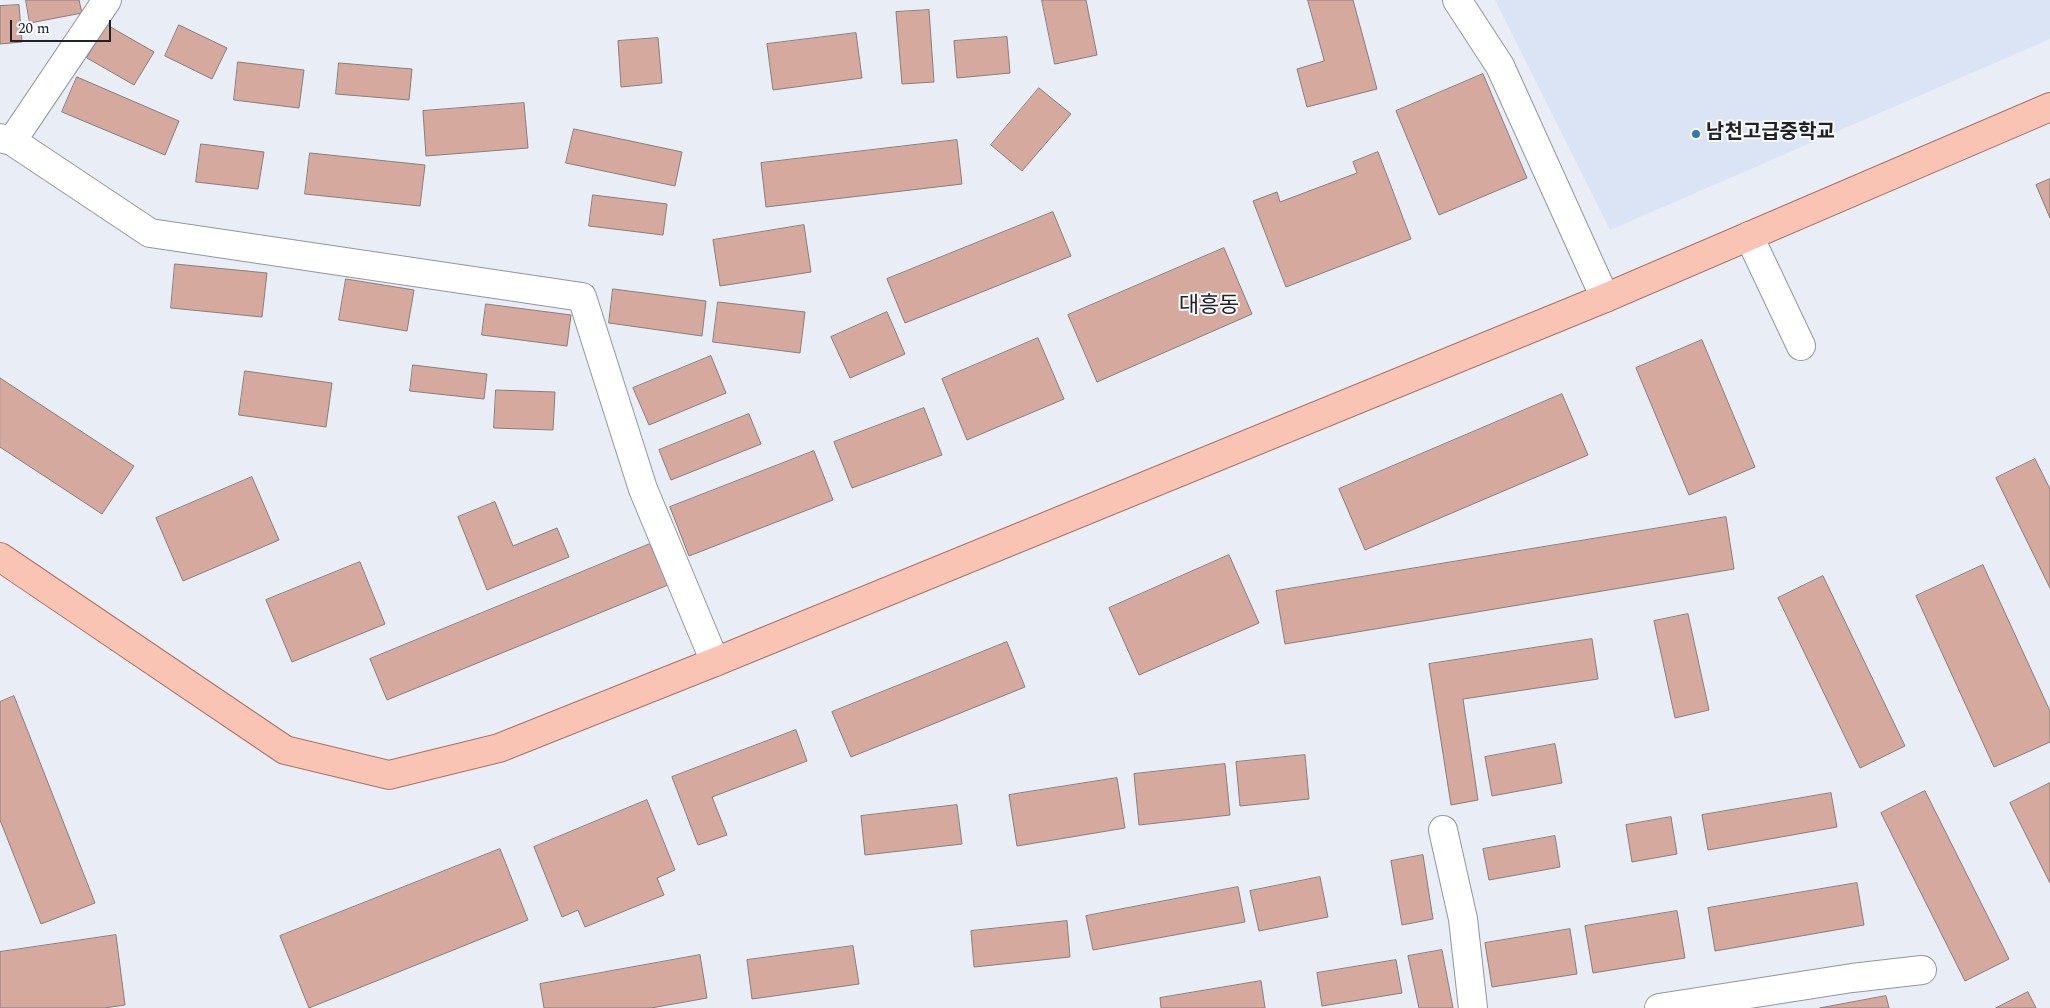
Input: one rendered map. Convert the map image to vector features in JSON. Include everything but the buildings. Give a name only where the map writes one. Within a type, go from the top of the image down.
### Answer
[{"type":"main road","points":[[0,557],[285,750],[389,775],[499,748],[715,662],[1605,298],[2050,107]]},
{"type":"street","points":[[107,0],[6,139],[150,233],[582,297],[643,489],[715,662]]},
{"type":"street","points":[[1457,0],[1500,66],[1605,298]]},
{"type":"street","points":[[1749,236],[1802,346]]},
{"type":"street","points":[[1443,830],[1463,919],[1473,1008]]},
{"type":"street","points":[[1659,1008],[1852,978],[1922,970]]},
{"type":"shaded area","name":"남천고급중학교","points":[[1495,0],[2050,0],[2050,39],[1610,230]]},
{"type":"place","name":"남천고급중학교","points":[[1696,134]]},
{"type":"district","name":"대흥동","points":[[1209,308]]}]
